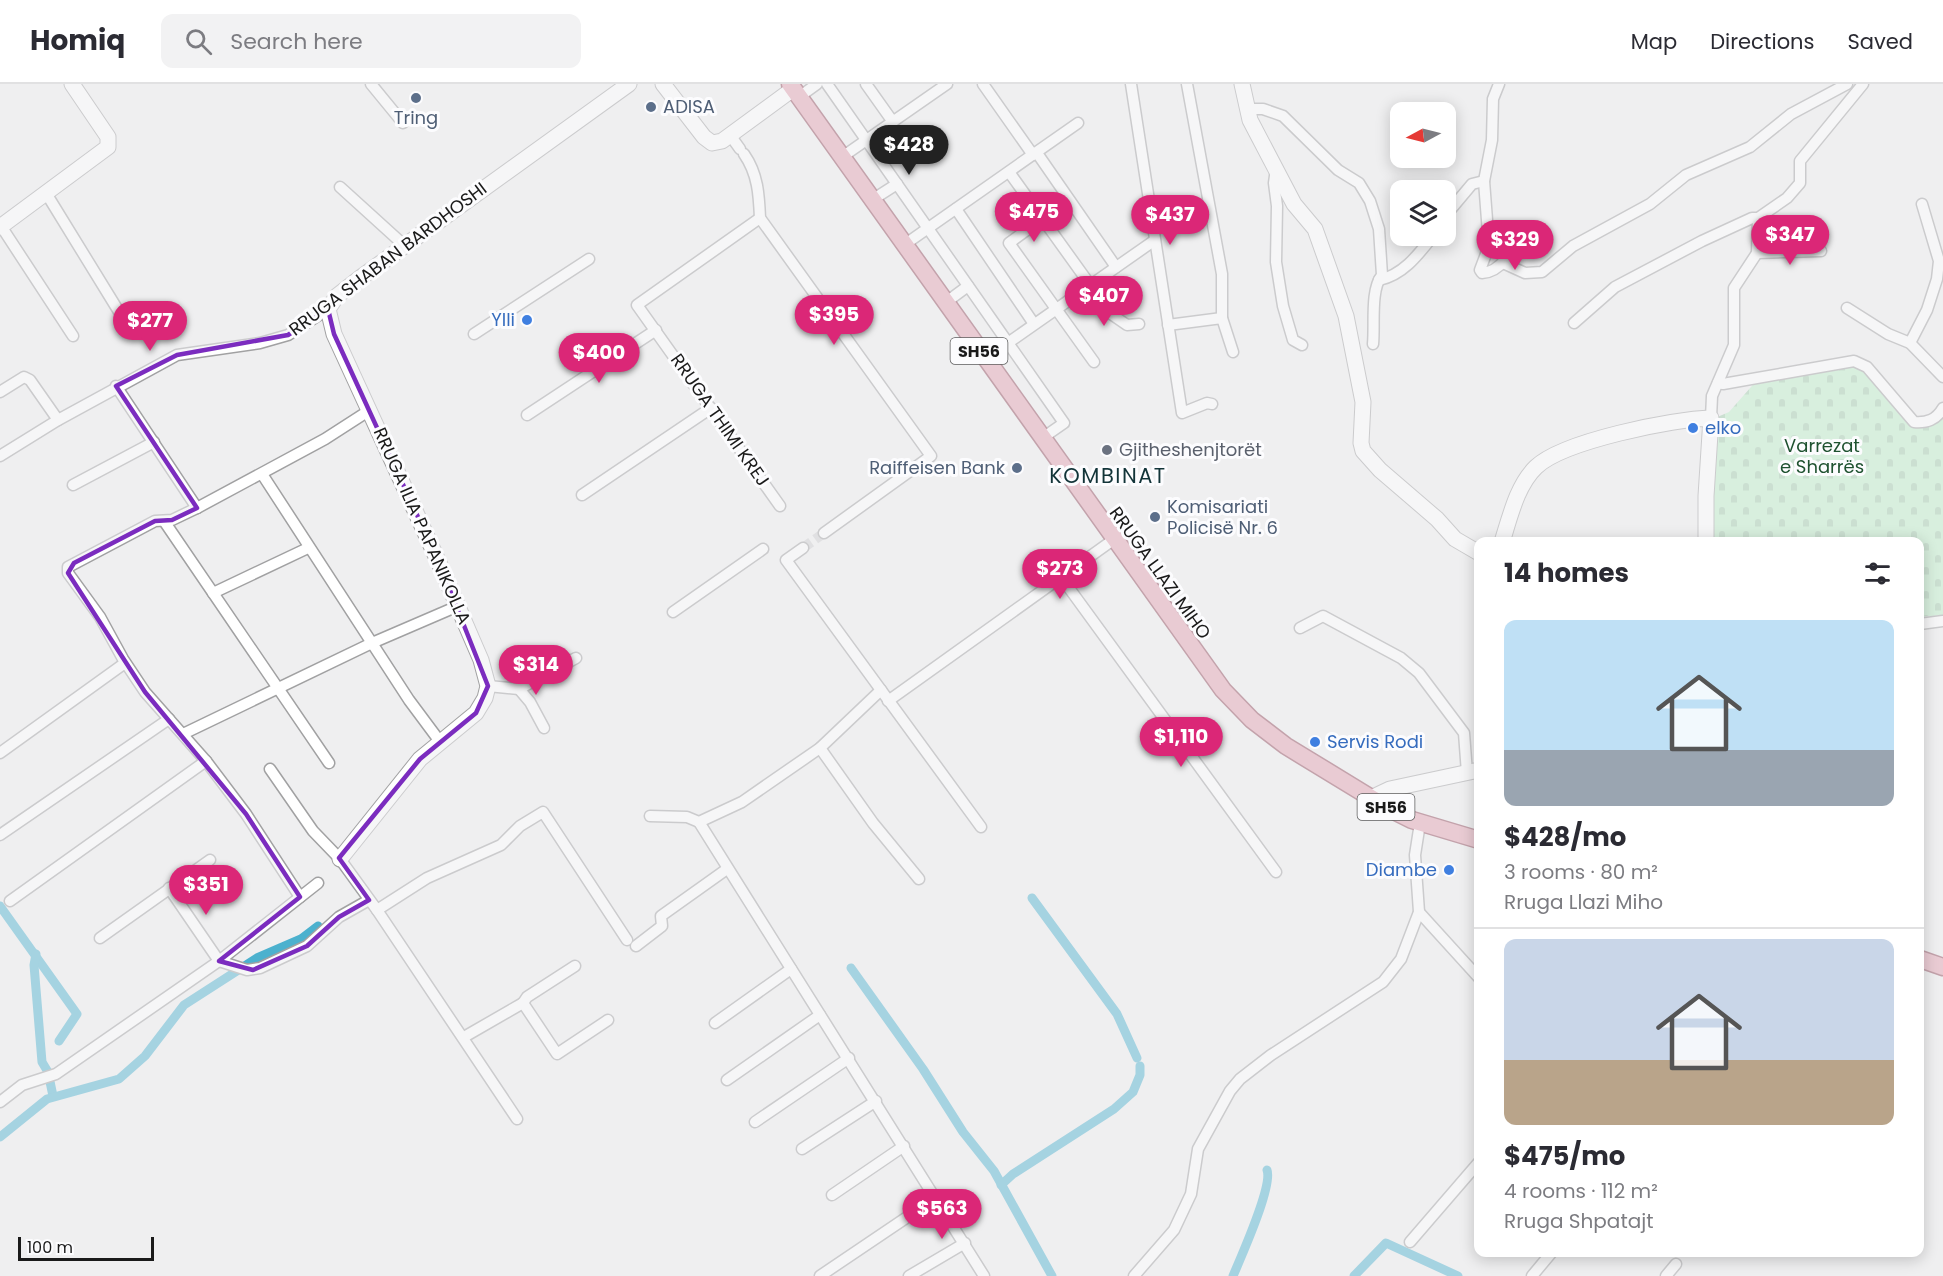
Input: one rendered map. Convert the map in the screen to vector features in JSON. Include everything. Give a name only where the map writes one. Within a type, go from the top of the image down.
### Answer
[{"type":"main road","name":"RRUGA LLAZI MIHO","points":[[794,90],[1209,675],[1237,706],[1286,746],[1371,798],[1420,823],[1474,839]]},
{"type":"main road","points":[[1924,959],[1943,966]]},
{"type":"street","points":[[72,84],[108,137],[109,143],[106,150],[0,226],[73,336]]},
{"type":"street","points":[[371,84],[403,123]]},
{"type":"street","name":"RRUGA SHABAN BARDHOSHI","points":[[0,456],[116,386],[177,355],[260,343],[288,335],[328,309],[337,296],[629,84]]},
{"type":"street","points":[[663,84],[707,141],[717,142],[794,90],[817,84]]},
{"type":"street","points":[[827,84],[1064,423],[1041,439]]},
{"type":"street","points":[[866,84],[893,122]]},
{"type":"street","points":[[842,157],[946,84]]},
{"type":"street","points":[[983,84],[1116,267]]},
{"type":"street","points":[[1131,84],[1182,412],[1207,403],[1212,405]]},
{"type":"street","points":[[1187,84],[1222,274],[1222,318],[1233,352]]},
{"type":"street","points":[[1242,84],[1247,109],[1276,169],[1297,210],[1306,216],[1315,229],[1346,316],[1363,402],[1360,443],[1363,451],[1380,470],[1437,519],[1455,539],[1474,550]]},
{"type":"street","points":[[1499,84],[1493,99],[1492,140],[1484,181],[1489,246],[1480,270],[1486,273],[1503,263],[1513,249],[1515,235]]},
{"type":"street","points":[[1503,263],[1525,273],[1542,272],[1573,246],[1650,204],[1686,175],[1750,147],[1791,114],[1847,84]]},
{"type":"street","points":[[1574,323],[1615,286],[1702,241],[1752,218],[1758,218],[1797,189],[1801,178],[1800,161],[1863,84]]},
{"type":"street","points":[[1247,109],[1263,109],[1283,116],[1329,162],[1359,183],[1365,192],[1379,229],[1383,275],[1378,280],[1373,344]]},
{"type":"street","points":[[904,245],[1078,123]]},
{"type":"street","points":[[730,135],[752,166],[758,186],[760,218],[931,456],[824,532]]},
{"type":"street","points":[[1276,169],[1274,183],[1278,275],[1293,340],[1302,345]]},
{"type":"street","points":[[1009,172],[1089,286],[1117,319],[1127,324],[1139,324]]},
{"type":"street","points":[[1456,203],[1472,184],[1484,181]]},
{"type":"street","points":[[872,200],[897,184]]},
{"type":"street","points":[[340,187],[405,246]]},
{"type":"street","points":[[46,193],[122,315]]},
{"type":"street","points":[[1910,343],[1927,310],[1937,279],[1939,261],[1922,204]]},
{"type":"street","points":[[956,209],[1034,324]]},
{"type":"street","name":"RRUGA THIMI KREJ","points":[[760,218],[637,305],[780,506]]},
{"type":"street","points":[[1706,537],[1712,396],[1736,337],[1734,288],[1757,253],[1758,218]]},
{"type":"street","points":[[1042,219],[1009,243],[1094,362]]},
{"type":"street","points":[[985,359],[1155,240]]},
{"type":"street","points":[[1378,280],[1394,277],[1423,246]]},
{"type":"street","points":[[1757,253],[1821,251]]},
{"type":"street","points":[[474,334],[589,259]]},
{"type":"street","points":[[945,303],[968,286]]},
{"type":"street","points":[[1847,308],[1888,334],[1910,343],[1943,377]]},
{"type":"street","name":"RRUGA ILIA PAPANIKOLLA","points":[[328,309],[334,334],[458,606],[488,686]]},
{"type":"street","points":[[1168,325],[1222,318]]},
{"type":"street","points":[[527,415],[656,330]]},
{"type":"street","points":[[1718,382],[1723,384],[1854,361],[1867,367],[1914,423],[1925,423],[1935,419],[1943,408]]},
{"type":"street","points":[[0,392],[24,377],[30,380],[58,420]]},
{"type":"street","points":[[116,386],[196,508]]},
{"type":"street","points":[[582,495],[711,408]]},
{"type":"street","points":[[300,897],[246,814],[206,761],[146,692],[125,663],[100,617],[68,573],[68,567],[155,521],[172,520],[196,508],[261,474],[370,410]]},
{"type":"street","points":[[1504,537],[1513,508],[1526,481],[1545,460],[1594,441],[1678,420],[1711,418]]},
{"type":"street","points":[[73,485],[154,442]]},
{"type":"street","points":[[261,474],[308,548],[441,744]]},
{"type":"street","points":[[164,521],[328,763]]},
{"type":"street","points":[[888,700],[1113,540]]},
{"type":"street","points":[[213,593],[308,548]]},
{"type":"street","points":[[803,548],[786,560],[981,827]]},
{"type":"street","points":[[673,612],[763,549]]},
{"type":"street","points":[[1061,578],[1276,872]]},
{"type":"street","points":[[183,734],[372,644],[458,606]]},
{"type":"street","points":[[1300,628],[1323,616],[1401,658],[1415,669],[1464,733],[1473,771],[1390,789],[1371,798]]},
{"type":"street","points":[[1924,623],[1943,621]]},
{"type":"street","points":[[340,859],[420,759],[476,713],[485,698],[488,686],[519,689],[576,658]]},
{"type":"street","points":[[0,753],[125,663]]},
{"type":"street","points":[[519,689],[530,702],[544,728]]},
{"type":"street","points":[[699,822],[742,802],[820,748],[881,690]]},
{"type":"street","points":[[0,835],[169,719]]},
{"type":"street","points":[[820,748],[873,823],[919,879]]},
{"type":"street","points":[[10,901],[206,761]]},
{"type":"street","points":[[270,769],[313,831],[340,859],[369,900],[464,1036],[517,1119]]},
{"type":"street","points":[[376,910],[427,878],[501,845],[520,826],[543,812],[632,943],[662,926],[661,916],[727,869]]},
{"type":"street","points":[[650,816],[687,817],[699,822],[937,1197],[984,1276]]},
{"type":"street","points":[[1134,1276],[1174,1230],[1191,1194],[1198,1149],[1230,1091],[1240,1079],[1270,1055],[1383,982],[1401,959],[1419,912],[1415,855],[1420,823]]},
{"type":"street","points":[[100,938],[210,860]]},
{"type":"street","points":[[0,1102],[22,1086],[56,1074],[223,961],[318,883]]},
{"type":"street","points":[[169,888],[223,961],[247,970],[260,968],[307,946],[339,917],[369,900]]},
{"type":"street","points":[[1419,912],[1474,972]]},
{"type":"street","points":[[464,1036],[523,1004],[527,997],[575,966]]},
{"type":"street","points":[[715,1023],[791,969]]},
{"type":"street","points":[[523,1004],[557,1054],[608,1020]]},
{"type":"street","points":[[727,1080],[820,1014]]},
{"type":"street","points":[[755,1122],[849,1058]]},
{"type":"street","points":[[802,1149],[876,1101]]},
{"type":"street","points":[[832,1195],[904,1146]]},
{"type":"street","points":[[1410,1242],[1474,1168]]},
{"type":"street","points":[[820,1276],[937,1197]]},
{"type":"street","points":[[909,1276],[964,1243]]},
{"type":"street","points":[[1532,1276],[1548,1257]]},
{"type":"street","points":[[1666,1276],[1676,1264]]},
{"type":"highlighted area","points":[[328,309],[334,334],[440,565],[488,686],[476,713],[420,759],[339,858],[369,900],[339,917],[307,946],[253,970],[219,961],[300,897],[246,814],[145,692],[68,573],[74,563],[155,521],[172,520],[197,508],[116,386],[177,355],[288,335]]},
{"type":"green space","name":"Varrezat e Sharrës","points":[[1851,365],[1864,368],[1911,425],[1930,427],[1943,417],[1943,615],[1924,617],[1924,537],[1711,537],[1715,418],[1729,412],[1758,379]]},
{"type":"waterway","points":[[1032,898],[1117,1014],[1137,1058]]},
{"type":"waterway","points":[[0,906],[77,1014],[59,1041]]},
{"type":"waterway","points":[[0,1137],[47,1099],[119,1079],[145,1056],[184,1005],[257,958],[301,939],[318,926]]},
{"type":"waterway","points":[[36,954],[34,965],[42,1062],[48,1072],[53,1096]]},
{"type":"waterway","points":[[851,968],[923,1069],[963,1132],[994,1171],[1052,1276]]},
{"type":"waterway","points":[[1001,1185],[1013,1174],[1114,1109],[1133,1092],[1140,1075],[1140,1066]]},
{"type":"waterway","points":[[1233,1276],[1261,1206],[1268,1178],[1267,1170]]},
{"type":"waterway","points":[[1354,1276],[1386,1243],[1458,1276]]},
{"type":"tunnel","points":[[803,548],[824,533]]},
{"type":"place","name":"Tring","points":[[416,98]]},
{"type":"place","name":"ADISA","points":[[651,107]]},
{"type":"place","name":"Ylli","points":[[527,320]]},
{"type":"place","name":"elko","points":[[1693,428]]},
{"type":"place","name":"Gjitheshenjtorët","points":[[1107,450]]},
{"type":"place","name":"Raiffeisen Bank","points":[[1017,468]]},
{"type":"place","name":"Komisariati Policisë Nr. 6","points":[[1155,517]]},
{"type":"place","name":"Servis Rodi","points":[[1315,742]]},
{"type":"place","name":"Diambe","points":[[1449,870]]},
{"type":"district","name":"KOMBINAT","points":[[1108,476]]}]
